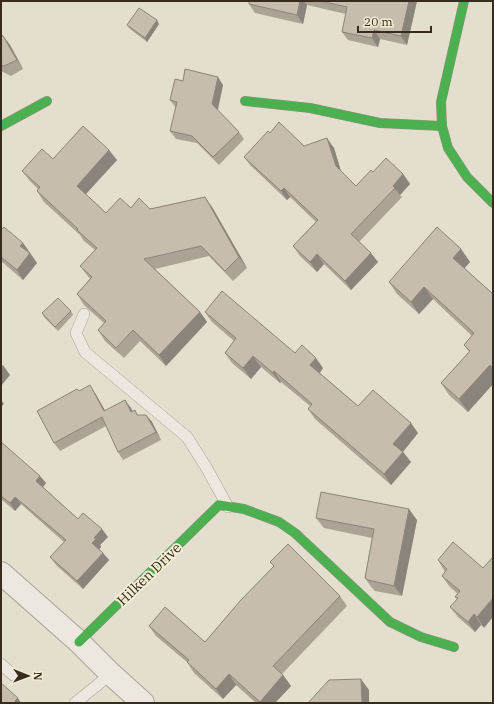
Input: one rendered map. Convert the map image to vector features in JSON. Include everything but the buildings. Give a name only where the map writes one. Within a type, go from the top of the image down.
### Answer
[{"type":"street","points":[[464,1],[441,102],[442,126],[448,148],[467,177],[493,204]]},
{"type":"street","points":[[1,126],[48,101]]},
{"type":"street","points":[[244,101],[310,108],[380,123],[442,126]]},
{"type":"street","points":[[224,506],[244,509],[279,522],[295,533],[390,622],[423,639],[454,647]]},
{"type":"street","name":"Hilken Drive","points":[[79,642],[224,506]]},
{"type":"street","points":[[1,573],[79,642],[143,703]]},
{"type":"lane","points":[[84,314],[76,333],[85,352],[187,438],[206,467],[224,506]]},
{"type":"lane","points":[[1,664],[13,675]]},
{"type":"lane","points":[[75,703],[111,674]]},
{"type":"traffic: fast","points":[[464,1],[441,102],[442,126],[448,148],[467,177],[493,203]]},
{"type":"traffic: fast","points":[[1,126],[47,101]]},
{"type":"traffic: fast","points":[[245,101],[310,108],[380,123],[442,126]]},
{"type":"traffic: fast","points":[[79,642],[219,505],[244,509],[279,522],[295,533],[390,622],[421,637],[454,647]]}]
